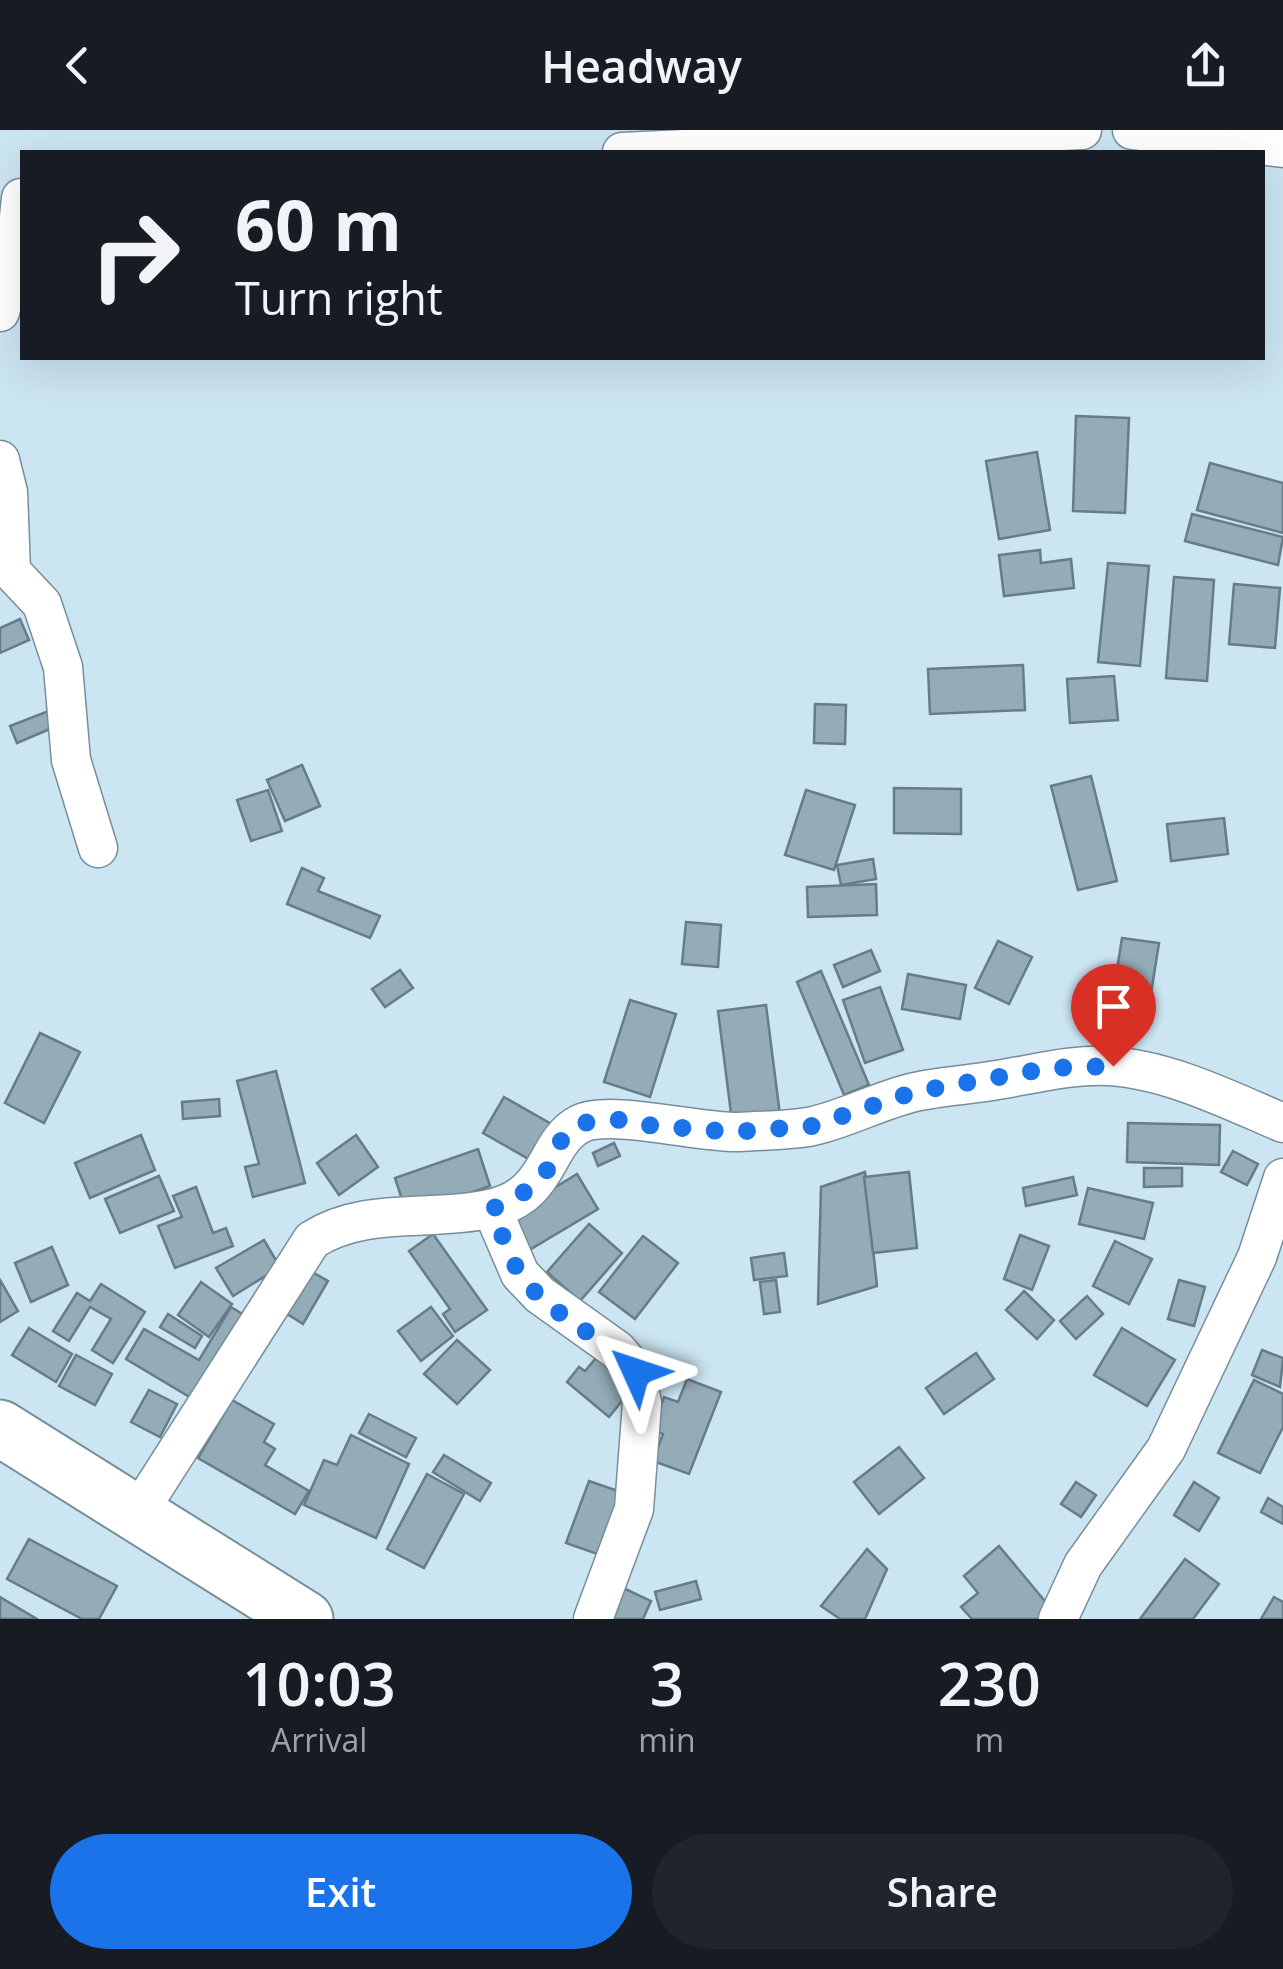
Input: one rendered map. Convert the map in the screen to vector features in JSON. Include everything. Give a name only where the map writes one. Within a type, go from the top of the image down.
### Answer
[{"type":"highway","points":[[0,1428],[304,1619]]},
{"type":"highway","points":[[0,1472],[235,1619]]},
{"type":"street","points":[[664,150],[1082,130]]},
{"type":"street","points":[[1132,130],[1283,148]]},
{"type":"street","points":[[0,312],[15,254],[14,196]]},
{"type":"street","points":[[0,460],[8,492],[11,570],[42,604],[63,667],[71,760],[98,848]]},
{"type":"street","points":[[137,1514],[312,1240],[336,1225],[360,1218],[414,1218],[492,1209],[530,1189],[548,1169],[561,1141],[581,1123],[628,1119],[646,1125],[732,1132],[812,1126],[914,1092],[1050,1068],[1113,1066],[1204,1088],[1283,1123]]},
{"type":"street","points":[[1058,1619],[1083,1565],[1166,1449],[1274,1261],[1283,1178]]},
{"type":"street","points":[[492,1209],[520,1274],[540,1296],[617,1350],[636,1372],[642,1403],[634,1509],[593,1619]]},
{"type":"building","points":[[1076,416],[1129,418],[1125,513],[1073,511]]},
{"type":"building","points":[[1037,452],[1050,530],[999,539],[986,461]]},
{"type":"building","points":[[1210,463],[1283,483],[1283,533],[1197,510]]},
{"type":"building","points":[[1192,514],[1283,537],[1278,565],[1185,541]]},
{"type":"building","points":[[1040,550],[1041,563],[1071,559],[1074,588],[1004,596],[999,555]]},
{"type":"building","points":[[1108,563],[1149,566],[1140,666],[1098,662]]},
{"type":"building","points":[[1174,577],[1214,580],[1207,681],[1166,678]]},
{"type":"building","points":[[1234,584],[1280,588],[1275,648],[1229,644]]},
{"type":"building","points":[[20,619],[29,640],[0,653],[0,628]]},
{"type":"building","points":[[1023,665],[1025,710],[930,714],[928,669]]},
{"type":"building","points":[[1114,676],[1118,720],[1070,723],[1067,679]]},
{"type":"building","points":[[815,704],[846,705],[845,744],[814,743]]},
{"type":"building","points":[[51,710],[57,726],[17,743],[10,726]]},
{"type":"building","points":[[302,765],[320,806],[285,821],[267,780]]},
{"type":"building","points":[[1091,776],[1117,881],[1078,890],[1051,786]]},
{"type":"building","points":[[894,788],[961,789],[961,834],[894,833]]},
{"type":"building","points":[[268,790],[282,831],[251,841],[237,800]]},
{"type":"building","points":[[806,790],[855,805],[834,870],[785,855]]},
{"type":"building","points":[[1224,818],[1228,854],[1171,861],[1167,824]]},
{"type":"building","points":[[873,859],[876,879],[841,885],[837,865]]},
{"type":"building","points":[[302,868],[324,878],[318,891],[380,916],[370,938],[287,904]]},
{"type":"building","points":[[876,884],[877,915],[808,917],[807,887]]},
{"type":"building","points":[[686,922],[721,925],[718,967],[682,964]]},
{"type":"building","points":[[1122,938],[1159,943],[1149,1006],[1112,1001]]},
{"type":"building","points":[[998,941],[1032,957],[1009,1004],[975,988]]},
{"type":"building","points":[[871,950],[880,971],[843,987],[834,965]]},
{"type":"building","points":[[400,970],[413,988],[385,1007],[372,989]]},
{"type":"building","points":[[821,971],[869,1085],[844,1095],[797,982]]},
{"type":"building","points":[[908,974],[966,985],[960,1019],[902,1009]]},
{"type":"building","points":[[880,987],[903,1050],[865,1063],[843,1000]]},
{"type":"building","points":[[630,1000],[676,1014],[650,1097],[604,1082]]},
{"type":"building","points":[[766,1005],[780,1115],[732,1121],[718,1011]]},
{"type":"building","points":[[40,1033],[80,1052],[44,1123],[5,1103]]},
{"type":"building","points":[[276,1071],[305,1183],[253,1197],[245,1167],[259,1164],[237,1081]]},
{"type":"building","points":[[504,1097],[553,1125],[532,1161],[483,1133]]},
{"type":"building","points":[[219,1099],[220,1116],[183,1119],[182,1102]]},
{"type":"building","points":[[1128,1123],[1220,1125],[1219,1165],[1127,1162]]},
{"type":"building","points":[[141,1135],[155,1170],[90,1198],[75,1163]]},
{"type":"building","points":[[356,1135],[378,1167],[339,1195],[317,1163]]},
{"type":"building","points":[[614,1143],[620,1156],[598,1166],[593,1153]]},
{"type":"building","points":[[478,1149],[490,1186],[407,1215],[395,1178]]},
{"type":"building","points":[[1233,1151],[1258,1164],[1247,1185],[1221,1172]]},
{"type":"building","points":[[1144,1168],[1182,1168],[1182,1186],[1144,1187]]},
{"type":"building","points":[[865,1172],[877,1286],[818,1304],[821,1187]]},
{"type":"building","points":[[909,1172],[917,1248],[873,1253],[864,1177]]},
{"type":"building","points":[[577,1174],[598,1209],[526,1252],[505,1218]]},
{"type":"building","points":[[159,1176],[174,1211],[120,1233],[105,1199]]},
{"type":"building","points":[[1073,1177],[1077,1195],[1026,1206],[1023,1188]]},
{"type":"building","points":[[196,1187],[213,1233],[226,1228],[233,1246],[175,1268],[158,1226],[182,1217],[173,1196]]},
{"type":"building","points":[[1088,1188],[1153,1203],[1144,1239],[1079,1224]]},
{"type":"building","points":[[589,1224],[622,1253],[580,1301],[547,1272]]},
{"type":"building","points":[[433,1234],[487,1310],[455,1332],[443,1314],[450,1309],[409,1251]]},
{"type":"building","points":[[1020,1235],[1049,1246],[1032,1290],[1004,1279]]},
{"type":"building","points":[[643,1236],[678,1263],[635,1319],[599,1292]]},
{"type":"building","points":[[264,1240],[280,1267],[233,1296],[216,1268]]},
{"type":"building","points":[[1115,1241],[1152,1259],[1129,1304],[1093,1286]]},
{"type":"building","points":[[52,1247],[68,1285],[31,1302],[15,1263]]},
{"type":"building","points":[[784,1253],[787,1276],[754,1280],[751,1258]]},
{"type":"building","points":[[305,1268],[328,1281],[303,1324],[281,1310]]},
{"type":"building","points":[[0,1280],[18,1311],[0,1322]]},
{"type":"building","points":[[776,1280],[780,1312],[764,1314],[760,1282]]},
{"type":"building","points":[[1179,1280],[1205,1287],[1194,1326],[1168,1319]]},
{"type":"building","points":[[201,1282],[232,1304],[209,1337],[178,1315]]},
{"type":"building","points":[[101,1284],[145,1312],[113,1363],[92,1350],[111,1319],[90,1307],[69,1341],[53,1331],[77,1293],[90,1301]]},
{"type":"building","points":[[1024,1291],[1054,1320],[1037,1339],[1006,1310]]},
{"type":"building","points":[[1087,1296],[1103,1314],[1076,1339],[1060,1321]]},
{"type":"building","points":[[231,1307],[244,1315],[193,1399],[126,1359],[144,1329],[199,1360]]},
{"type":"building","points":[[431,1307],[453,1336],[421,1361],[398,1331]]},
{"type":"building","points":[[168,1314],[202,1336],[195,1348],[160,1327]]},
{"type":"building","points":[[29,1328],[72,1354],[56,1382],[12,1355]]},
{"type":"building","points":[[1122,1328],[1175,1360],[1147,1406],[1094,1375]]},
{"type":"building","points":[[457,1340],[490,1370],[457,1404],[424,1374]]},
{"type":"building","points":[[1262,1350],[1283,1358],[1280,1387],[1252,1375]]},
{"type":"building","points":[[601,1352],[630,1391],[609,1417],[567,1382],[579,1367],[585,1371]]},
{"type":"building","points":[[976,1353],[994,1379],[944,1414],[926,1388]]},
{"type":"building","points":[[76,1355],[112,1374],[95,1405],[59,1386]]},
{"type":"building","points":[[687,1379],[721,1392],[689,1474],[653,1461],[663,1434],[652,1430],[664,1397],[678,1402]]},
{"type":"building","points":[[1254,1380],[1283,1394],[1283,1427],[1260,1473],[1218,1453]]},
{"type":"building","points":[[149,1390],[177,1404],[160,1437],[131,1422]]},
{"type":"building","points":[[232,1400],[274,1424],[264,1442],[275,1449],[265,1465],[309,1491],[295,1514],[198,1458]]},
{"type":"building","points":[[369,1414],[416,1438],[406,1457],[359,1433]]},
{"type":"building","points":[[351,1435],[409,1464],[376,1538],[304,1505],[324,1460],[337,1465]]},
{"type":"building","points":[[899,1447],[924,1478],[879,1514],[854,1482]]},
{"type":"building","points":[[444,1455],[491,1483],[480,1501],[433,1472]]},
{"type":"building","points":[[427,1474],[464,1494],[424,1568],[387,1549]]},
{"type":"building","points":[[589,1481],[624,1493],[600,1555],[566,1543]]},
{"type":"building","points":[[1076,1482],[1096,1495],[1081,1517],[1061,1504]]},
{"type":"building","points":[[1194,1482],[1219,1498],[1199,1531],[1174,1515]]},
{"type":"building","points":[[1268,1498],[1283,1507],[1283,1524],[1261,1512]]},
{"type":"building","points":[[29,1539],[117,1586],[99,1619],[82,1619],[7,1579]]},
{"type":"building","points":[[999,1546],[1054,1612],[1046,1619],[972,1619],[961,1607],[978,1593],[964,1576]]},
{"type":"building","points":[[867,1549],[887,1569],[865,1619],[840,1619],[821,1606]]},
{"type":"building","points":[[1185,1559],[1219,1584],[1193,1619],[1140,1619]]},
{"type":"building","points":[[696,1581],[701,1599],[660,1610],[655,1592]]},
{"type":"building","points":[[619,1586],[651,1601],[643,1619],[603,1619]]},
{"type":"building","points":[[0,1597],[37,1619],[0,1619]]},
{"type":"building","points":[[1274,1597],[1283,1602],[1283,1619],[1261,1619]]},
{"type":"route","points":[[636,1372],[617,1350],[540,1296],[520,1274],[492,1209],[530,1189],[548,1169],[561,1141],[581,1123],[628,1119],[646,1125],[732,1132],[812,1126],[914,1092],[1001,1080],[1050,1068],[1113,1066]]}]
